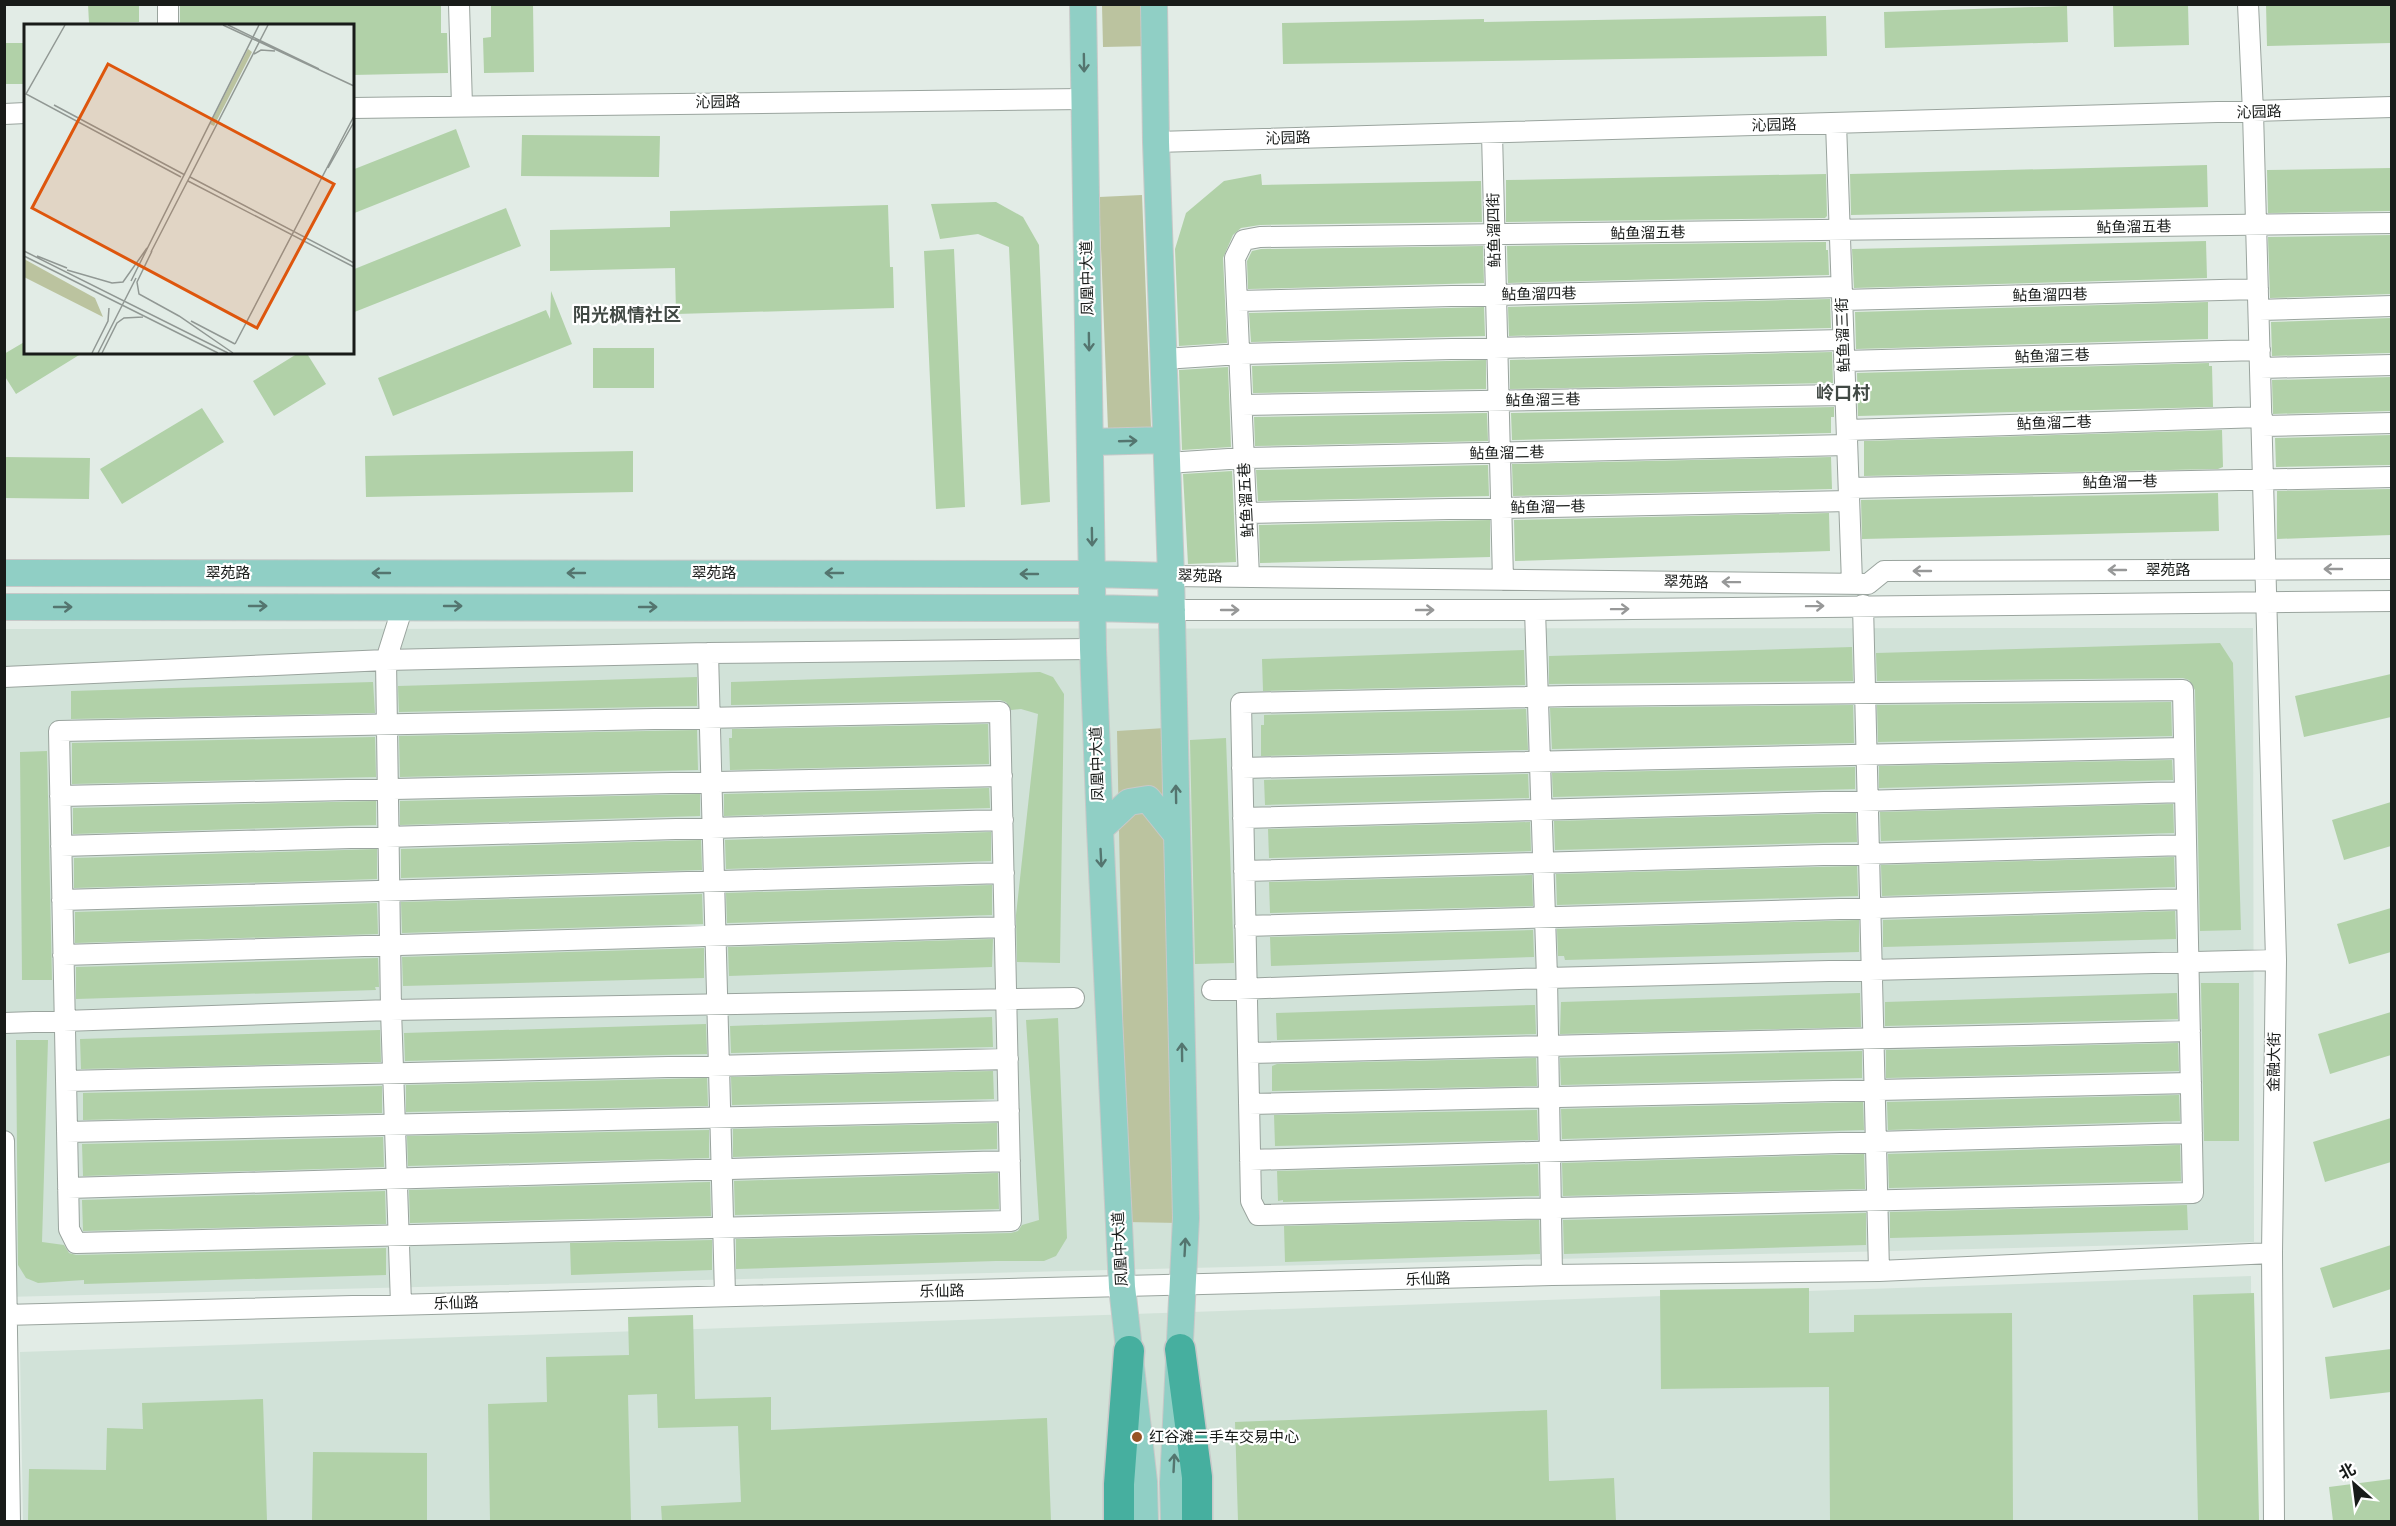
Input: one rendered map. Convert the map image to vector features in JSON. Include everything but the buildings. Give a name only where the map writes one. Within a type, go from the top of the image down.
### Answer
[{"type":"highway","points":[[1180,1349],[1197,1477],[1197,1521]]},
{"type":"highway","points":[[1119,1521],[1119,1484],[1129,1352]]},
{"type":"main road","name":"凤凰中大道","points":[[1083,4],[1093,649],[1100,829],[1122,1287],[1144,1482],[1145,1521]]},
{"type":"main road","points":[[1154,4],[1156,142],[1172,576],[1186,1218],[1173,1483],[1174,1521]]},
{"type":"main road","points":[[1090,442],[1167,452]]},
{"type":"main road","name":"翠苑路","points":[[4,573],[1172,576]]},
{"type":"main road","name":"翠苑路","points":[[4,607],[402,606],[1172,610]]},
{"type":"main road","points":[[1100,829],[1129,802],[1148,799],[1177,835]]},
{"type":"street","points":[[168,4],[168,24]]},
{"type":"street","points":[[459,4],[462,106]]},
{"type":"street","name":"金融大街","points":[[2248,4],[2259,310],[2276,960],[2272,1253],[2274,1521]]},
{"type":"street","name":"沁园路","points":[[354,108],[1084,99]]},
{"type":"street","name":"沁园路","points":[[1156,142],[2391,108]]},
{"type":"street","points":[[4,114],[24,113]]},
{"type":"street","name":"鲇鱼溜三街","points":[[1836,123],[1852,583]]},
{"type":"street","name":"鲇鱼溜四街","points":[[1492,133],[1503,580]]},
{"type":"street","name":"鲇鱼溜五巷","points":[[1249,577],[1235,258],[1244,240],[1260,237],[2391,223]]},
{"type":"street","name":"鲇鱼溜四巷","points":[[1237,301],[1496,295],[2258,289]]},
{"type":"street","points":[[2259,310],[2391,306]]},
{"type":"street","points":[[1164,359],[1240,354],[1844,340]]},
{"type":"street","name":"鲇鱼溜三巷","points":[[1844,361],[2260,359],[2391,365]]},
{"type":"street","name":"鲇鱼溜三巷","points":[[1242,405],[1845,395]]},
{"type":"street","name":"鲇鱼溜二巷","points":[[1167,452],[1244,458],[1500,453],[1847,437],[2262,422],[2391,423]]},
{"type":"street","name":"鲇鱼溜一巷","points":[[1246,513],[1501,508],[2263,479],[2391,477]]},
{"type":"street","name":"翠苑路","points":[[1172,576],[1868,584],[1884,571],[2391,569]]},
{"type":"street","name":"翠苑路","points":[[1172,610],[1535,610],[2391,601]]},
{"type":"street","points":[[1863,605],[1879,1271]]},
{"type":"street","points":[[401,1304],[391,1010],[386,660],[402,606]]},
{"type":"street","points":[[1535,610],[1547,978],[1552,1275]]},
{"type":"street","points":[[4,677],[386,660],[708,653],[1093,649]]},
{"type":"street","points":[[708,653],[725,1295]]},
{"type":"street","points":[[2183,690],[2193,1192],[1258,1215],[1251,1201],[1241,703],[1865,694],[2183,690]]},
{"type":"street","points":[[1000,712],[1011,1221],[76,1243],[69,1229],[59,731],[709,718],[1000,712]]},
{"type":"street","points":[[1242,768],[2184,748]]},
{"type":"street","points":[[60,796],[1002,776]]},
{"type":"street","points":[[1243,818],[2185,792]]},
{"type":"street","points":[[61,846],[1003,820]]},
{"type":"street","points":[[1244,871],[2186,845]]},
{"type":"street","points":[[62,900],[1004,873]]},
{"type":"street","points":[[1245,926],[2187,899]]},
{"type":"street","points":[[63,955],[1005,927]]},
{"type":"street","points":[[1212,990],[1547,978],[2276,960]]},
{"type":"street","points":[[4,1023],[391,1010],[1074,998]]},
{"type":"street","points":[[1248,1053],[2190,1031]]},
{"type":"street","points":[[66,1082],[1008,1059]]},
{"type":"street","points":[[1249,1104],[2191,1083]]},
{"type":"street","points":[[67,1132],[1009,1111]]},
{"type":"street","points":[[1250,1160],[2192,1133]]},
{"type":"street","points":[[4,1141],[10,1521]]},
{"type":"street","points":[[68,1188],[1010,1161]]},
{"type":"street","name":"乐仙路","points":[[6,1315],[1552,1275],[1879,1271],[2272,1253]]},
{"type":"shaded area","points":[[2253,628],[2254,1242],[5,1297],[4,629]]},
{"type":"shaded area","name":"红谷滩二手车交易中心","points":[[2251,1276],[2252,1521],[23,1521],[20,1352]]},
{"type":"green space","points":[[1102,5],[1150,5],[1150,46],[1103,47]]},
{"type":"green space","points":[[1142,195],[1151,427],[1108,429],[1099,197]]},
{"type":"green space","points":[[1165,728],[1179,1223],[1127,1222],[1117,731]]},
{"type":"place","name":"红谷滩二手车交易中心","points":[[1137,1437]]},
{"type":"district","name":"阳光枫情社区","points":[[627,315]]},
{"type":"district","name":"岭口村","points":[[1843,393]]}]
